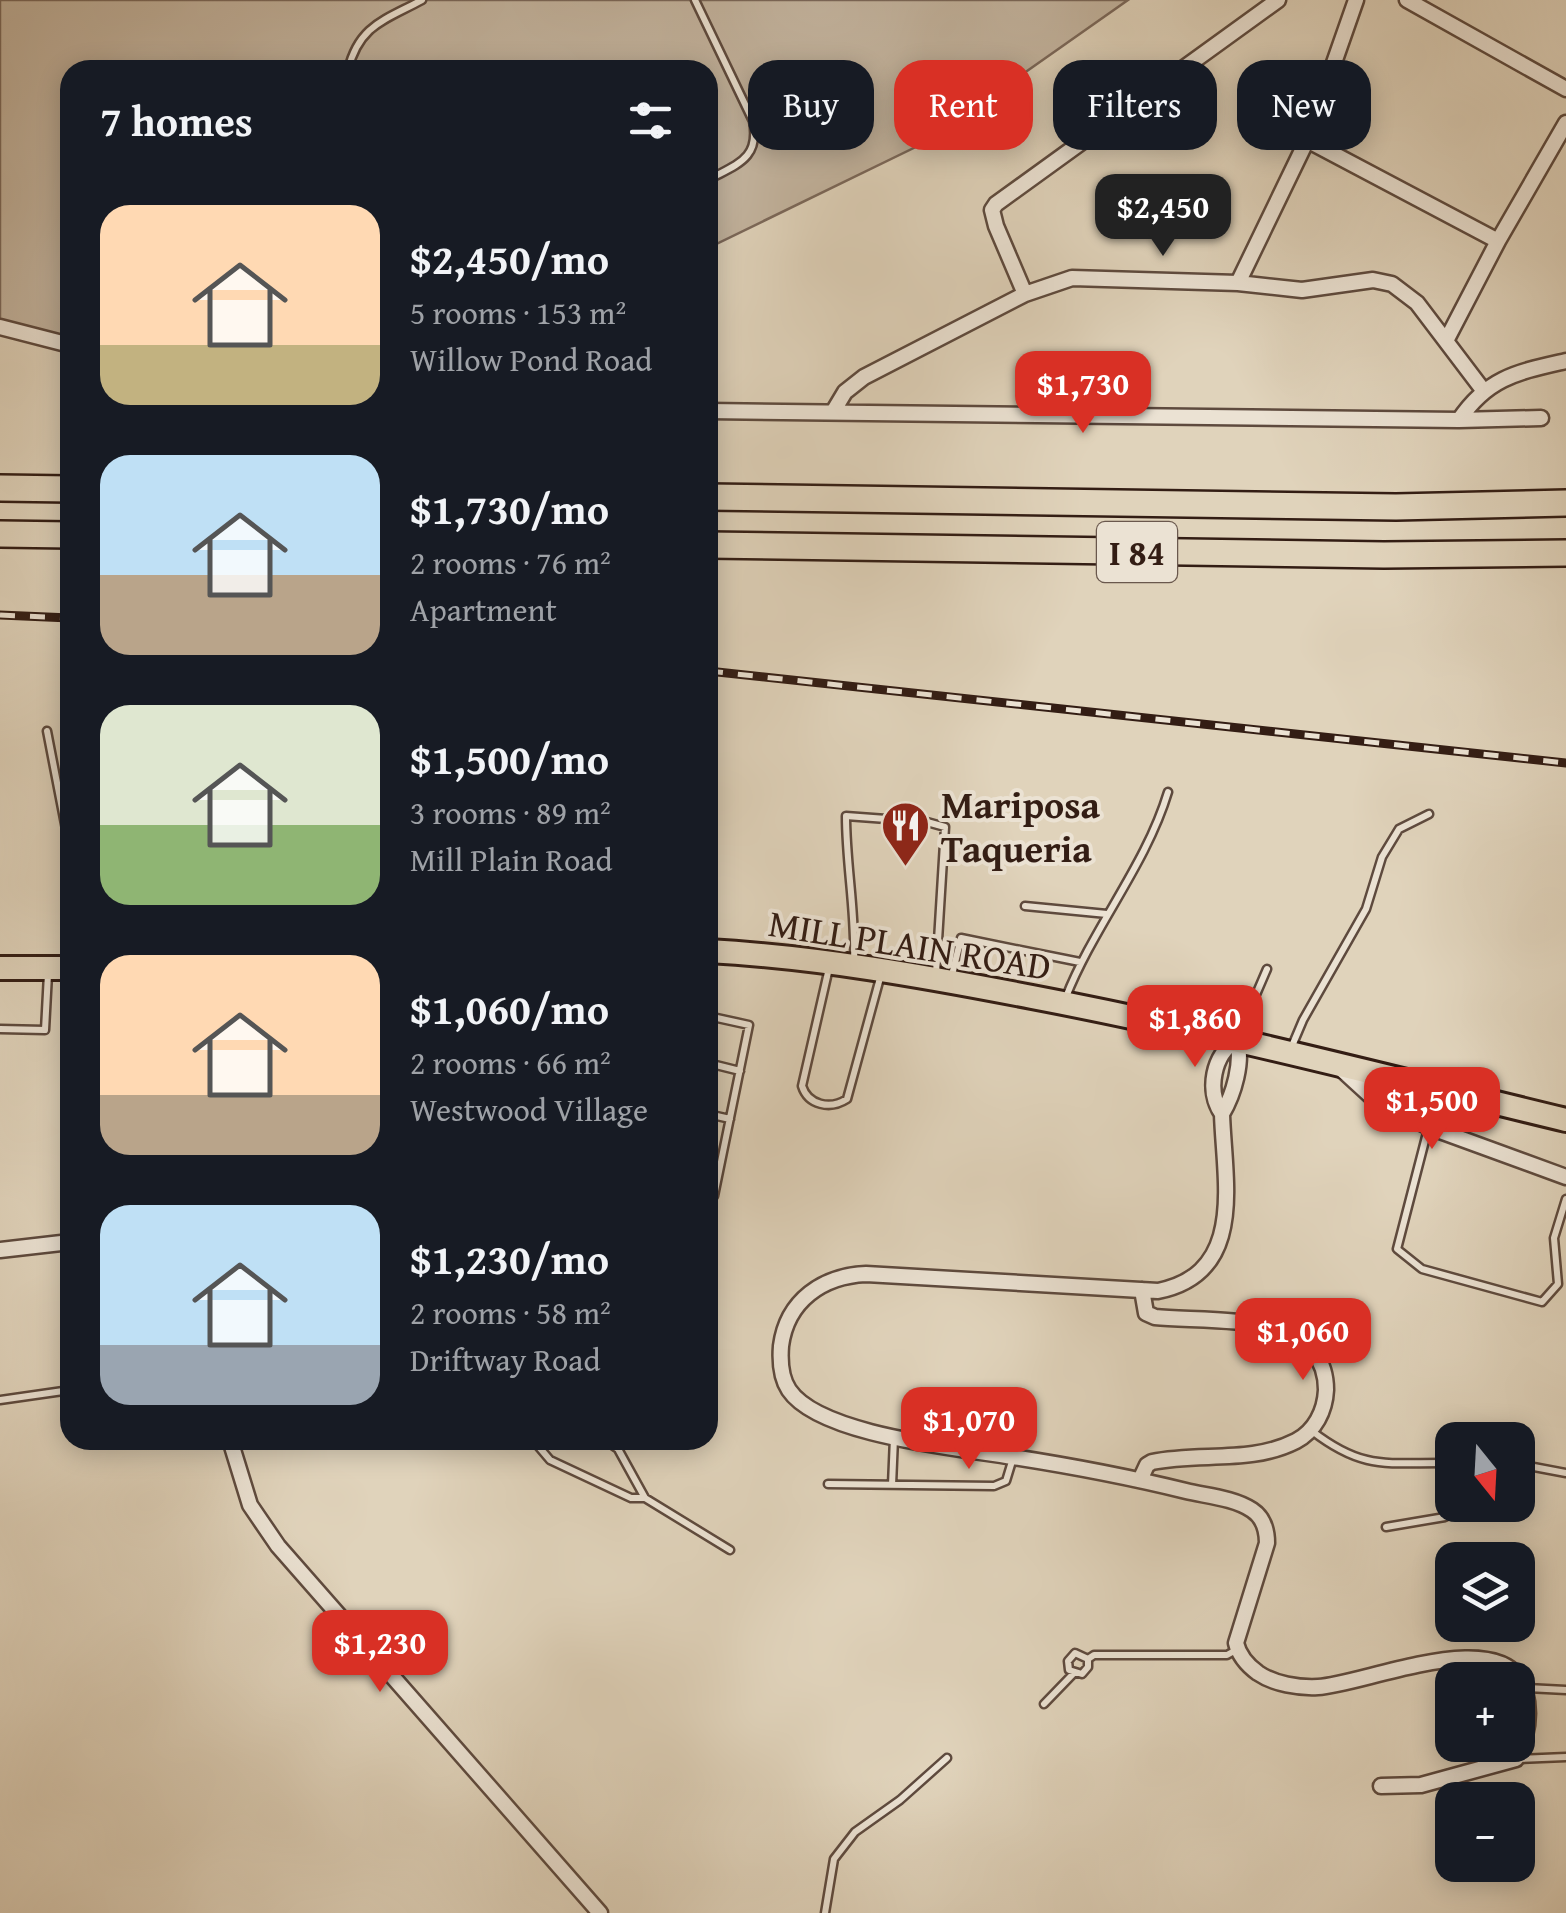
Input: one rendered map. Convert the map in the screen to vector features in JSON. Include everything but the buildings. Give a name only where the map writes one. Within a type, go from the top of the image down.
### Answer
[{"type":"highway","points":[[0,488],[60,489]]},
{"type":"highway","name":"I 84","points":[[718,497],[1363,506],[1566,504]]},
{"type":"highway","points":[[0,534],[60,535]]},
{"type":"highway","name":"I 84","points":[[718,545],[1384,555],[1566,553]]},
{"type":"main road","name":"MILL PLAIN ROAD","points":[[718,951],[883,970],[1063,1003],[1290,1052],[1566,1120]]},
{"type":"main road","points":[[0,968],[59,968]]},
{"type":"street","points":[[1025,294],[996,226],[992,210],[996,204],[1278,0]]},
{"type":"street","points":[[1335,60],[1356,0]]},
{"type":"street","points":[[1407,0],[1566,89]]},
{"type":"street","points":[[1447,339],[1566,124]]},
{"type":"street","points":[[1238,282],[1302,150]]},
{"type":"street","points":[[1326,150],[1498,241]]},
{"type":"street","points":[[833,412],[845,392],[864,376],[1025,294],[1060,281],[1086,277],[1238,282],[1302,290],[1382,281],[1412,298],[1484,390]]},
{"type":"street","points":[[0,327],[60,342]]},
{"type":"street","points":[[1459,420],[1484,390],[1518,372],[1566,361]]},
{"type":"street","points":[[718,411],[1541,418]]},
{"type":"street","points":[[1237,1040],[1240,1057],[1222,1114],[1226,1214],[1214,1255],[1203,1271],[1170,1288],[1142,1290],[866,1274],[844,1276],[805,1296],[787,1324],[781,1356],[784,1380],[797,1399],[823,1414],[873,1433],[1140,1480],[1238,1504],[1256,1513],[1267,1537],[1266,1550],[1236,1638],[1237,1650],[1265,1677],[1290,1685],[1332,1685],[1435,1664]]},
{"type":"street","name":"MILL PLAIN ROAD","points":[[1335,1063],[1374,1099],[1428,1128],[1566,1176]]},
{"type":"street","points":[[0,1250],[60,1243]]},
{"type":"street","points":[[1140,1480],[1152,1462],[1267,1451],[1296,1441],[1311,1430],[1323,1410],[1325,1379],[1318,1359],[1303,1342],[1262,1324],[1155,1317],[1146,1313],[1142,1290]]},
{"type":"street","points":[[233,1450],[250,1504],[278,1546],[600,1913]]},
{"type":"street","points":[[1451,1662],[1480,1658],[1500,1662]]},
{"type":"street","points":[[1380,1786],[1421,1784],[1501,1762]]},
{"type":"lane","points":[[351,60],[354,47],[372,27],[422,0]]},
{"type":"lane","points":[[695,0],[753,121],[756,140],[747,158],[718,174]]},
{"type":"lane","points":[[47,731],[60,798]]},
{"type":"lane","points":[[1063,1003],[1080,962],[1158,826],[1168,792]]},
{"type":"lane","points":[[1290,1052],[1303,1020],[1366,909],[1382,857],[1399,829],[1429,814]]},
{"type":"lane","points":[[883,970],[846,1098],[839,1104],[817,1104],[805,1096],[802,1086],[855,936],[846,863],[846,816],[945,827],[939,927],[943,980]]},
{"type":"lane","points":[[1025,906],[1107,914]]},
{"type":"lane","points":[[943,980],[960,938],[1080,962]]},
{"type":"lane","points":[[0,1029],[45,1030],[59,968]]},
{"type":"lane","points":[[1237,1040],[1267,969]]},
{"type":"lane","points":[[718,1018],[749,1025],[718,1177]]},
{"type":"lane","points":[[718,1066],[740,1071]]},
{"type":"lane","points":[[718,1116],[730,1119]]},
{"type":"lane","points":[[1428,1128],[1397,1249],[1422,1268],[1542,1302],[1558,1284],[1554,1238],[1566,1199]]},
{"type":"lane","points":[[0,1400],[60,1391]]},
{"type":"lane","points":[[1311,1430],[1341,1452],[1370,1462],[1435,1463]]},
{"type":"lane","points":[[892,1485],[894,1436]]},
{"type":"lane","points":[[542,1450],[550,1460],[631,1498],[646,1498]]},
{"type":"lane","points":[[619,1450],[646,1498],[730,1550]]},
{"type":"lane","points":[[828,1484],[994,1486],[1006,1481],[1013,1456]]},
{"type":"lane","points":[[1535,1467],[1566,1473]]},
{"type":"lane","points":[[1386,1527],[1435,1519]]},
{"type":"lane","points":[[1044,1704],[1074,1674],[1086,1671],[1088,1659],[1094,1655],[1227,1655],[1237,1650]]},
{"type":"lane","points":[[1074,1674],[1067,1666],[1070,1656],[1080,1653],[1088,1659]]},
{"type":"lane","points":[[1535,1689],[1566,1690]]},
{"type":"lane","points":[[1535,1758],[1566,1757]]},
{"type":"lane","points":[[825,1913],[834,1859],[856,1832],[947,1758]]},
{"type":"shaded area","points":[[0,0],[1128,0],[1033,67],[1033,60],[894,60],[894,150],[910,150],[718,243],[718,60],[60,60],[60,350],[0,333]]},
{"type":"railway","points":[[0,615],[60,618]]},
{"type":"railway","points":[[718,672],[1566,763]]},
{"type":"place","name":"Mariposa Taqueria","points":[[906,868]]}]
